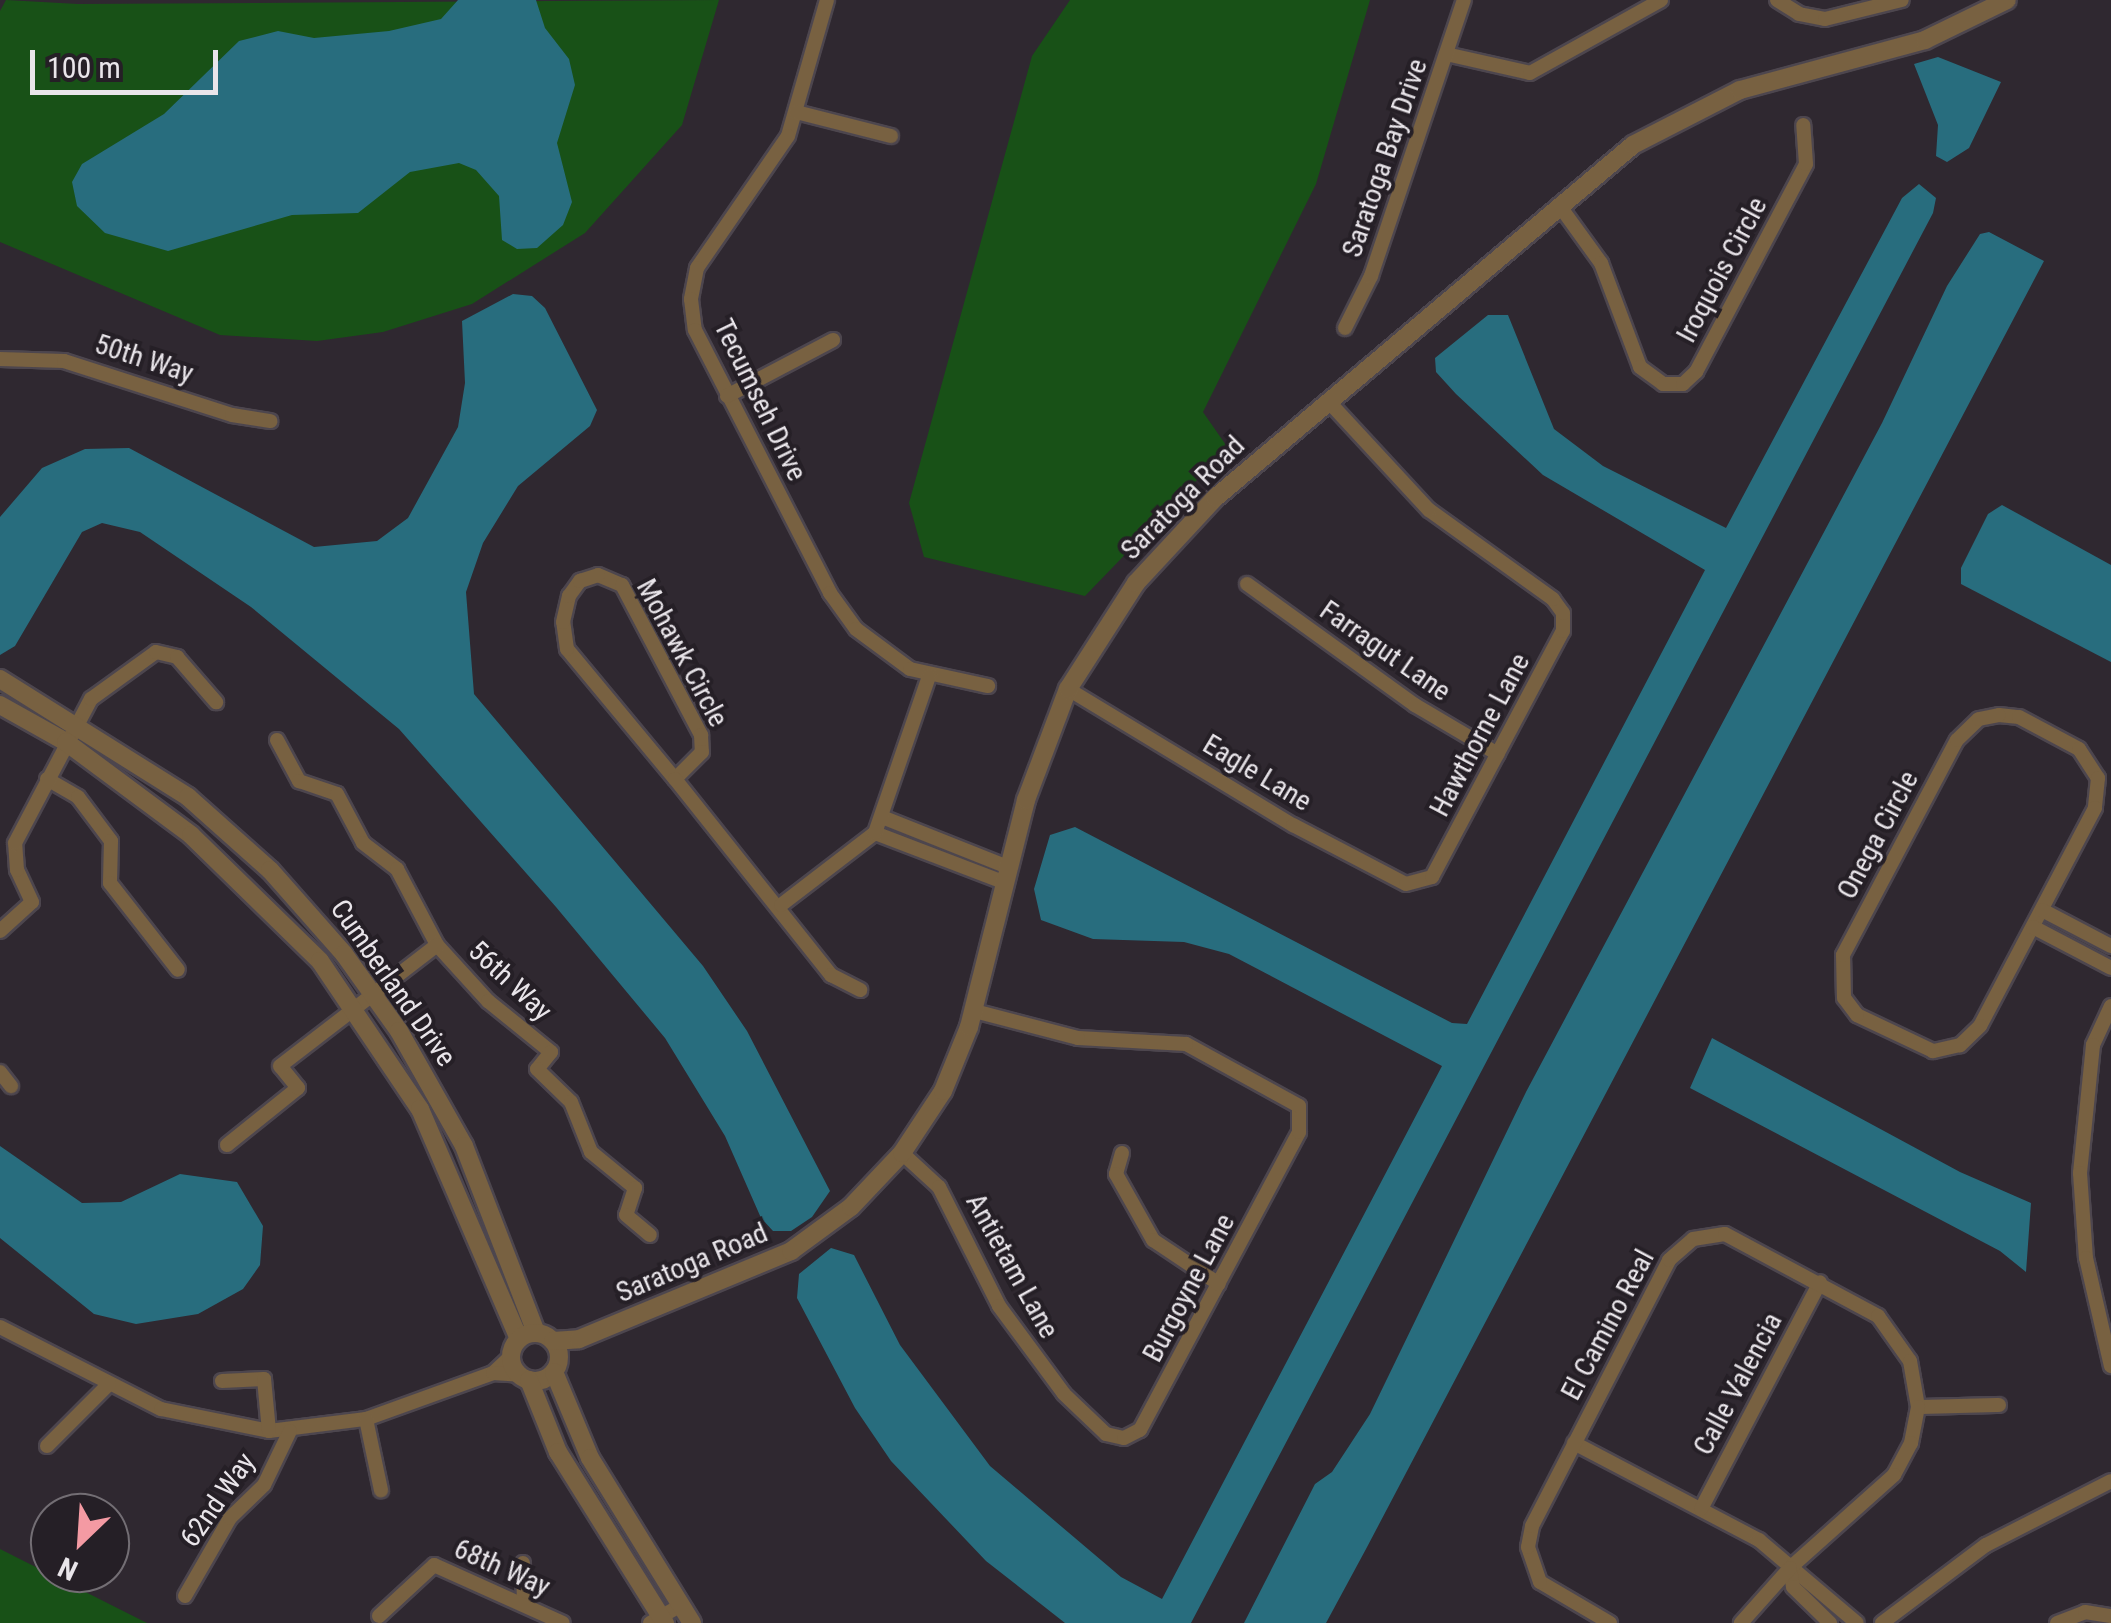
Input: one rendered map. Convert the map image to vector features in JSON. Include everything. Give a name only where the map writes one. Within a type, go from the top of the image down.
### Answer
[{"type":"street","name":"Tecumseh Drive","points":[[827,0],[796,112],[776,160],[707,250],[694,278],[694,330],[842,612],[890,658],[928,676],[988,686]]},
{"type":"street","name":"Saratoga Bay Drive","points":[[1344,328],[1372,276],[1464,0]]},
{"type":"street","points":[[1446,54],[1502,72],[1530,73],[1662,0]]},
{"type":"street","points":[[1777,0],[1799,14],[1825,19],[1902,0]]},
{"type":"street","name":"Saratoga Road","points":[[554,1342],[579,1340],[791,1251],[850,1207],[902,1153],[943,1090],[974,1011],[1039,759],[1068,689],[1110,617],[1156,558],[1328,401],[1633,146],[1705,105],[1777,78],[1925,40],[2007,0]]},
{"type":"street","points":[[796,112],[891,136]]},
{"type":"street","name":"Iroquois Circle","points":[[1559,205],[1602,263],[1640,367],[1663,384],[1683,384],[1696,372],[1806,164],[1803,125]]},
{"type":"street","points":[[727,396],[833,340]]},
{"type":"street","name":"50th Way","points":[[0,360],[64,361],[270,421]]},
{"type":"street","name":"Hawthorne Lane","points":[[1328,401],[1429,510],[1560,605],[1563,632],[1438,869],[1424,882]]},
{"type":"street","name":"Mohawk Circle","points":[[676,779],[702,752],[702,735],[622,586],[607,576],[588,576],[566,604],[567,649],[781,905],[832,975],[860,990]]},
{"type":"street","name":"Farragut Lane","points":[[1248,584],[1415,705],[1498,754]]},
{"type":"street","points":[[0,931],[32,902],[17,870],[16,843],[91,699],[156,652],[177,656],[216,702]]},
{"type":"street","points":[[781,905],[875,833],[928,676]]},
{"type":"street","name":"Cumberland Drive","points":[[0,679],[72,732],[190,834],[320,961],[356,1007],[420,1110],[522,1343]]},
{"type":"street","name":"Eagle Lane","points":[[1068,689],[1277,817],[1406,884],[1424,882]]},
{"type":"street","name":"Cumberland Drive","points":[[0,704],[72,732],[188,798],[270,870],[344,954],[464,1146],[522,1343],[524,1377],[558,1452],[659,1621]]},
{"type":"street","name":"Onega Circle","points":[[2019,716],[2080,748],[2098,778],[2095,808],[2034,927],[1980,1026],[1960,1045],[1933,1052],[1916,1047],[1858,1015],[1844,998],[1843,955],[1957,740],[1980,720],[2019,716]]},
{"type":"street","points":[[227,1145],[298,1088],[280,1066],[437,944],[396,869],[363,842],[337,794],[299,781],[277,740]]},
{"type":"street","points":[[46,779],[78,797],[110,841],[110,883],[178,970]]},
{"type":"street","points":[[882,817],[1008,876]]},
{"type":"street","points":[[875,833],[1008,876]]},
{"type":"street","points":[[2042,910],[2111,946]]},
{"type":"street","points":[[2034,927],[2111,968]]},
{"type":"street","name":"56th Way","points":[[437,944],[488,1001],[552,1052],[538,1069],[571,1102],[591,1152],[635,1188],[626,1216],[650,1234]]},
{"type":"street","points":[[2111,1006],[2093,1045],[2080,1172],[2086,1258],[2111,1366]]},
{"type":"street","name":"Burgoyne Lane","points":[[974,1011],[1078,1038],[1156,1040],[1205,1051],[1294,1099],[1302,1124],[1288,1152],[1146,1422],[1124,1438]]},
{"type":"street","points":[[0,1072],[11,1086]]},
{"type":"street","points":[[1122,1152],[1116,1174],[1153,1240],[1219,1284]]},
{"type":"street","name":"Antietam Lane","points":[[902,1153],[939,1187],[998,1306],[1038,1363],[1099,1428],[1124,1438]]},
{"type":"street","name":"El Camino Real","points":[[1610,1623],[1556,1594],[1531,1567],[1532,1526],[1680,1246],[1725,1234],[1820,1282],[1891,1329],[1910,1361],[1918,1407],[1912,1443],[1894,1475],[1790,1568],[1742,1623]]},
{"type":"street","name":"Calle Valencia","points":[[1700,1509],[1820,1282]]},
{"type":"street","points":[[0,1327],[109,1384],[194,1420],[269,1431],[366,1419],[493,1373],[522,1343],[554,1342],[556,1366],[590,1458],[692,1623]]},
{"type":"street","name":"Saratoga Road","points":[[556,1366],[579,1340]]},
{"type":"street","points":[[493,1373],[524,1377],[556,1366]]},
{"type":"street","points":[[222,1381],[264,1379],[269,1431]]},
{"type":"street","points":[[47,1446],[109,1384]]},
{"type":"street","points":[[1918,1407],[1999,1405]]},
{"type":"street","points":[[366,1419],[381,1490]]},
{"type":"street","name":"62nd Way","points":[[185,1596],[230,1518],[264,1484],[290,1431]]},
{"type":"street","points":[[1574,1442],[1759,1540],[1790,1568],[1804,1572],[1857,1623]]},
{"type":"street","points":[[1882,1623],[1986,1545],[2111,1481]]},
{"type":"street","points":[[523,1563],[524,1606]]},
{"type":"street","name":"68th Way","points":[[380,1616],[434,1565],[564,1623]]},
{"type":"street","points":[[1790,1568],[1793,1587],[1830,1623]]},
{"type":"street","points":[[659,1621],[679,1606]]},
{"type":"street","points":[[2057,1623],[2084,1612],[2111,1616]]},
{"type":"green space","points":[[6,0],[78,4],[719,0],[682,125],[585,233],[472,304],[383,332],[317,341],[220,335],[0,242],[0,11]]},
{"type":"green space","points":[[1070,0],[1370,0],[1316,184],[1203,412],[1228,448],[1085,596],[924,557],[909,503],[1032,56]]},
{"type":"green space","points":[[0,1549],[30,1564],[30,1593],[87,1593],[147,1623],[0,1623]]},
{"type":"water","points":[[458,0],[536,0],[545,28],[569,59],[575,85],[557,143],[572,202],[563,225],[537,248],[517,249],[502,240],[499,196],[476,170],[459,163],[410,172],[358,213],[292,215],[168,251],[105,233],[77,206],[72,182],[82,164],[164,114],[239,41],[278,31],[314,38],[389,31],[441,19]]},
{"type":"water","points":[[1938,57],[2001,82],[1969,148],[1947,162],[1936,156],[1938,125],[1914,64]]},
{"type":"water","points":[[1919,184],[1936,198],[1933,213],[1191,1623],[1065,1623],[986,1561],[891,1461],[855,1408],[797,1298],[799,1274],[831,1248],[854,1255],[900,1345],[990,1466],[1121,1577],[1162,1599],[1442,1066],[1229,954],[1184,942],[1093,939],[1041,920],[1034,889],[1050,835],[1075,827],[1452,1023],[1467,1024],[1705,570],[1543,475],[1456,394],[1436,372],[1435,358],[1488,315],[1508,315],[1554,429],[1603,466],[1726,528],[1902,198]]},
{"type":"water","points":[[1989,232],[2044,261],[1366,1549],[1326,1623],[1244,1623],[1315,1484],[1332,1472],[1370,1414],[1526,1092],[1882,423],[1947,286],[1980,234]]},
{"type":"water","points":[[513,294],[532,296],[545,308],[597,410],[590,426],[518,486],[483,543],[466,592],[474,694],[703,966],[747,1031],[830,1191],[812,1217],[791,1231],[773,1231],[761,1218],[725,1136],[665,1038],[556,907],[399,729],[251,607],[140,532],[102,523],[82,532],[15,646],[0,655],[0,517],[42,468],[85,449],[129,448],[314,547],[377,541],[408,518],[458,427],[465,383],[462,321]]},
{"type":"water","points":[[2002,505],[2111,565],[2111,662],[1961,584],[1961,568],[1988,514]]},
{"type":"water","points":[[1712,1038],[1960,1172],[2031,1203],[2026,1272],[2000,1251],[1690,1088]]},
{"type":"water","points":[[0,1146],[82,1203],[121,1202],[180,1174],[237,1182],[263,1226],[260,1265],[243,1289],[198,1314],[136,1324],[94,1314],[0,1238]]}]
